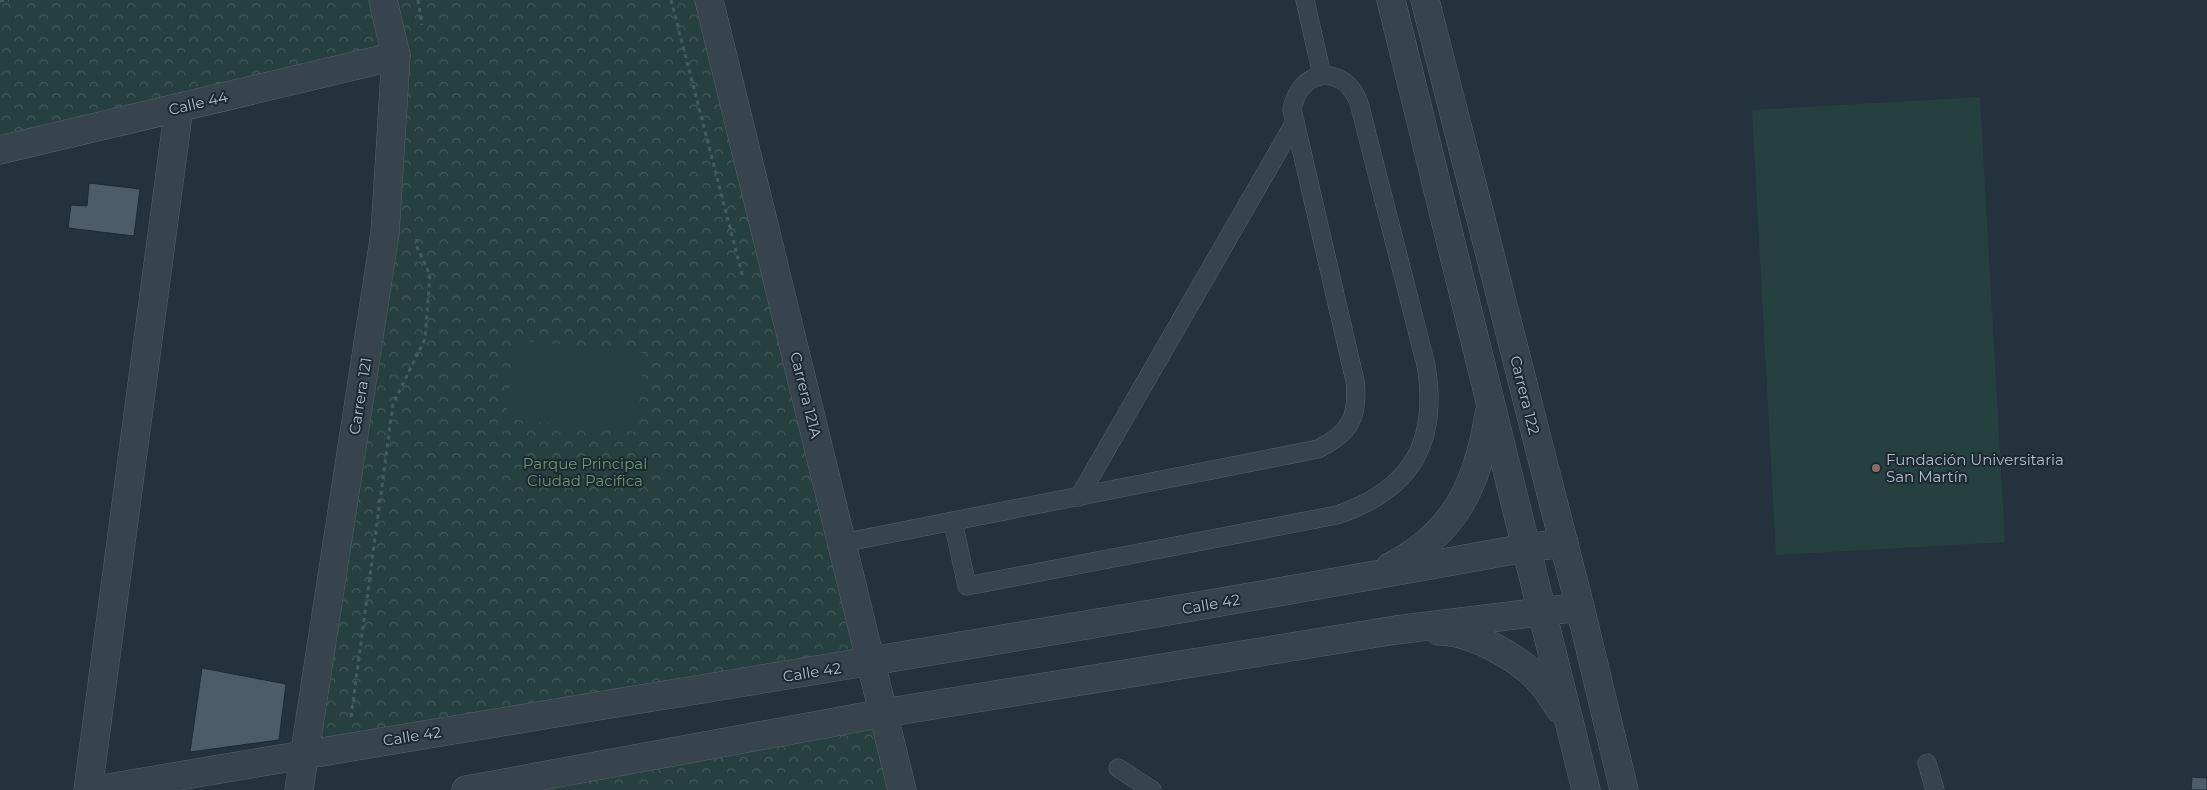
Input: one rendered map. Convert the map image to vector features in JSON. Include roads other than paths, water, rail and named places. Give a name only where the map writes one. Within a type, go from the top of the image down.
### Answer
[{"type":"street","name":"Carrera 121","points":[[299,790],[384,232],[396,56],[383,0]]},
{"type":"street","name":"Carrera 121A","points":[[709,0],[902,790]]},
{"type":"street","points":[[1391,0],[1586,790]]},
{"type":"street","name":"Carrera 122","points":[[1425,0],[1564,543],[1624,790]]},
{"type":"street","name":"Calle 44","points":[[0,150],[396,56]]},
{"type":"street","points":[[88,790],[180,107]]},
{"type":"street","points":[[1373,576],[1412,556],[1445,526],[1470,489],[1484,447],[1491,402]]},
{"type":"street","name":"Calle 42","points":[[97,790],[346,747],[872,662],[1525,548],[1564,543]]},
{"type":"street","points":[[466,790],[884,713],[1396,630],[1580,607]]},
{"type":"street","points":[[1396,630],[1448,631],[1497,648],[1539,679],[1570,722]]},
{"type":"lane","points":[[1305,0],[1322,76]]},
{"type":"lane","points":[[842,543],[1318,449],[1337,440],[1351,423],[1357,403],[1355,382],[1292,109],[1294,97],[1301,86],[1310,79],[1322,76],[1342,79],[1350,85],[1359,103],[1426,365],[1431,393],[1429,421],[1421,448],[1407,471],[1387,492],[1363,506],[1337,515],[967,586],[953,522]]},
{"type":"lane","points":[[1079,497],[1295,122]]},
{"type":"lane","points":[[1928,763],[1935,790]]},
{"type":"lane","points":[[1118,768],[1152,790]]},
{"type":"place","name":"Fundación Universitaria San Martín","points":[[1876,468]]},
{"type":"park label","name":"Parque Principal Ciudad Pacifica","points":[[585,472]]}]
